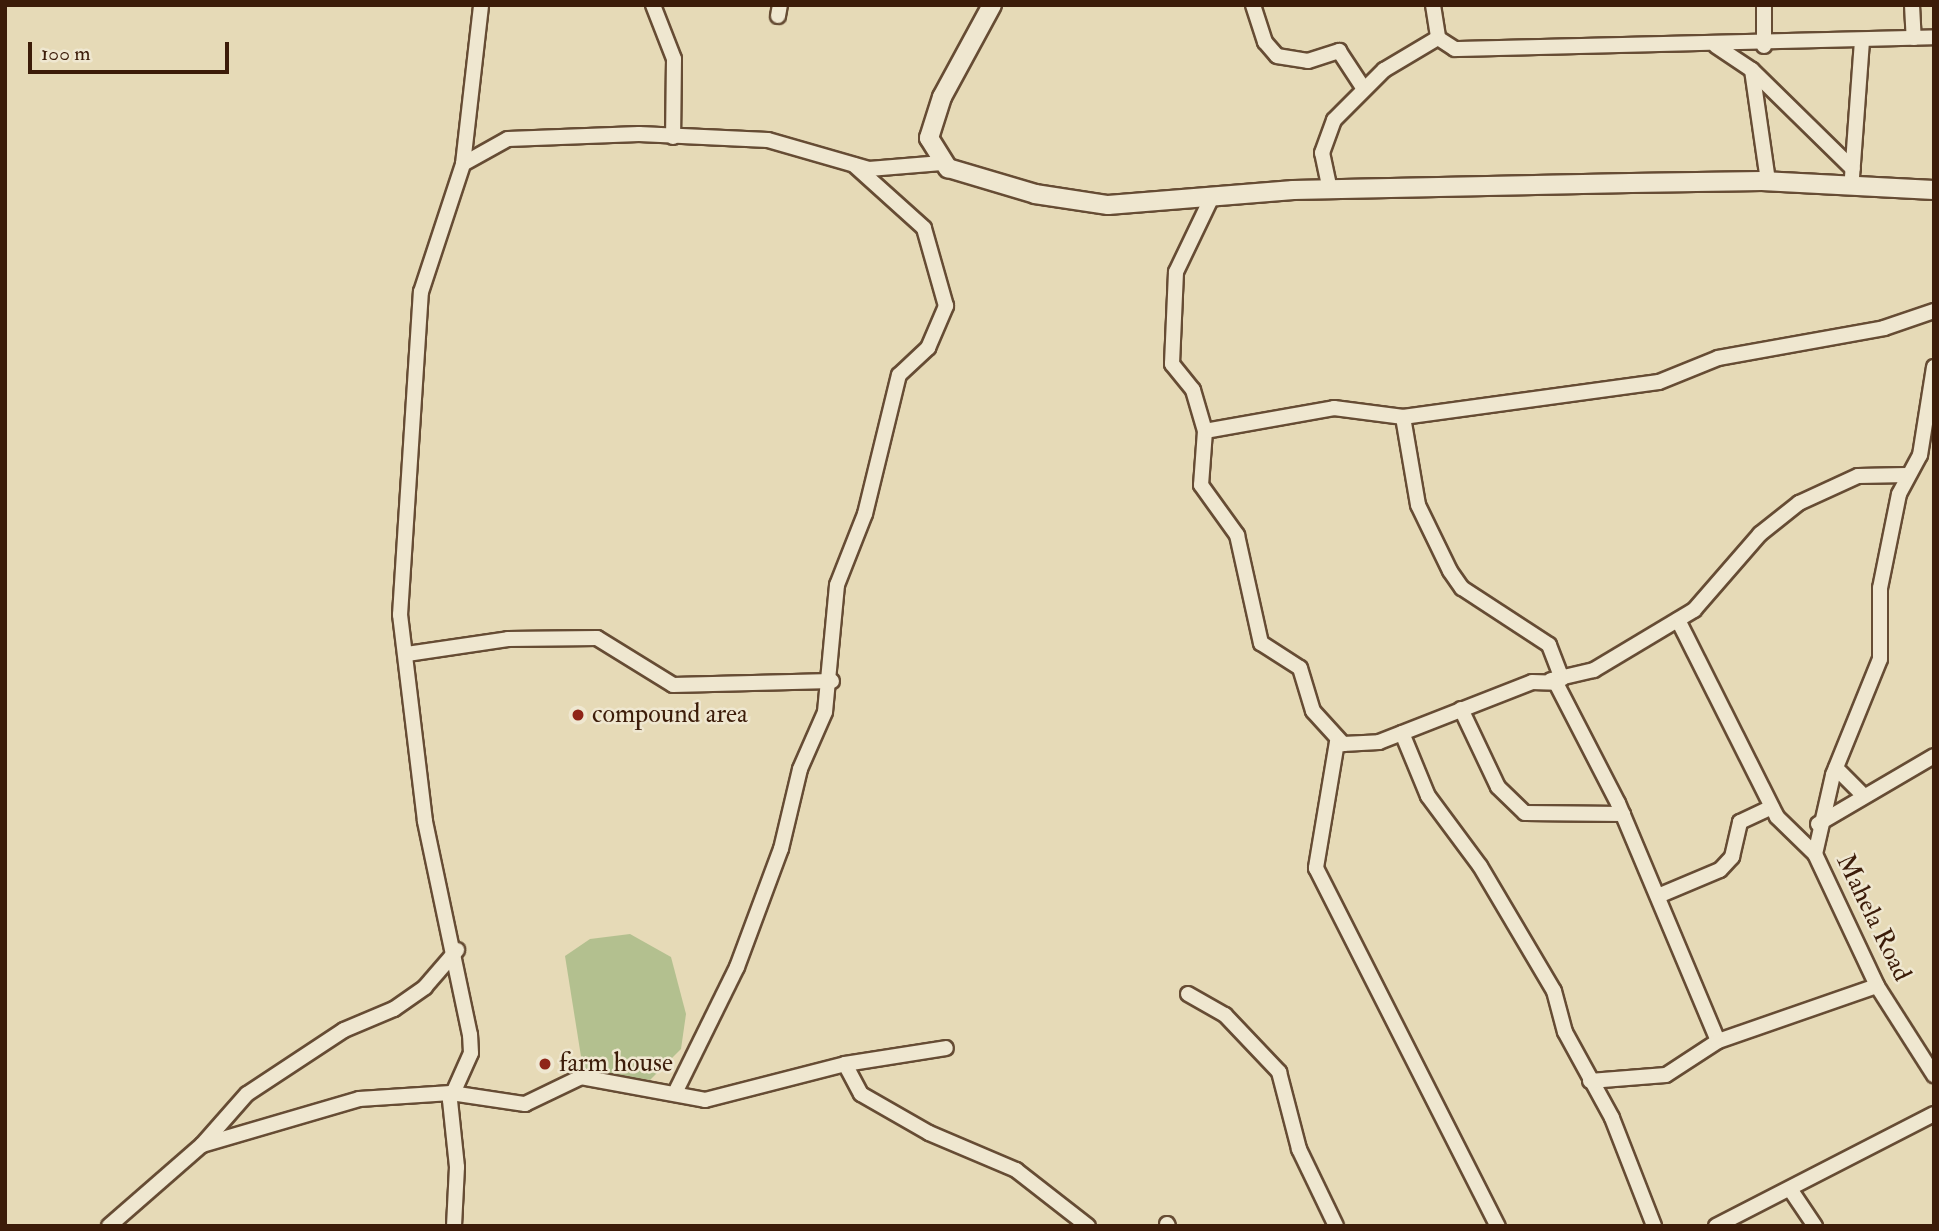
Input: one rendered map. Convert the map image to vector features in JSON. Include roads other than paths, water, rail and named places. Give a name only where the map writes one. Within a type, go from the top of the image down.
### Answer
[{"type":"street","points":[[454,1226],[451,1093],[471,1053],[457,950],[425,821],[407,653],[400,615],[421,292],[464,164],[481,5]]},
{"type":"street","points":[[653,5],[674,59],[673,137]]},
{"type":"street","points":[[1253,5],[1265,43],[1277,56],[1308,61],[1339,51],[1364,89]]},
{"type":"street","points":[[1433,5],[1438,38]]},
{"type":"street","points":[[1764,5],[1764,46]]},
{"type":"street","points":[[1912,5],[1913,38]]},
{"type":"street","points":[[942,163],[929,130],[984,10]]},
{"type":"street","points":[[1438,38],[1464,49],[1764,46],[1934,37]]},
{"type":"street","points":[[1330,190],[1322,153],[1332,124],[1364,89],[1396,60],[1438,38]]},
{"type":"street","points":[[1852,177],[1862,42]]},
{"type":"street","points":[[1715,46],[1752,70],[1852,177]]},
{"type":"street","points":[[1752,70],[1768,181]]},
{"type":"street","points":[[464,164],[508,139],[673,137],[768,140],[854,165],[895,171],[942,163],[1035,194],[1108,205],[1210,201],[1330,190],[1852,177],[1934,190]]},
{"type":"street","points":[[675,1093],[747,941],[832,681],[837,585],[865,514],[896,386],[904,369],[928,348],[946,306],[924,228],[854,165]]},
{"type":"street","points":[[1210,201],[1176,272],[1172,364],[1193,390],[1205,431],[1201,485],[1237,535],[1243,585],[1261,643],[1300,668],[1313,711],[1337,742],[1370,745],[1461,709],[1594,670],[1678,620],[1704,601],[1760,534],[1799,503],[1858,476],[1908,475]]},
{"type":"street","points":[[1205,431],[1334,408],[1403,417],[1659,382],[1717,358],[1884,328],[1934,311]]},
{"type":"street","points":[[1815,854],[1818,824],[1836,768],[1880,659],[1879,597],[1908,475],[1927,452],[1934,367]]},
{"type":"street","points":[[1403,417],[1418,505],[1450,571],[1462,588],[1549,645],[1556,679],[1623,814],[1718,1041]]},
{"type":"street","points":[[1678,620],[1772,807],[1815,854]]},
{"type":"street","points":[[407,653],[508,639],[597,638],[673,685],[832,681]]},
{"type":"street","points":[[1461,709],[1498,787],[1525,813],[1623,814]]},
{"type":"street","points":[[1402,733],[1428,796],[1480,866],[1554,991],[1564,1032],[1612,1118],[1654,1226]]},
{"type":"street","points":[[1337,742],[1316,868],[1498,1226]]},
{"type":"street","points":[[1818,824],[1863,794],[1934,756]]},
{"type":"street","points":[[1836,768],[1863,794]]},
{"type":"street","points":[[1658,896],[1720,870],[1732,857],[1740,822],[1772,807]]},
{"type":"street","name":"Mahela Road","points":[[1815,854],[1877,986],[1929,1056],[1934,1075]]},
{"type":"street","points":[[109,1226],[202,1145],[247,1094],[344,1030],[394,1009],[425,987],[457,950]]},
{"type":"street","points":[[1591,1081],[1666,1075],[1718,1041],[1877,986]]},
{"type":"street","points":[[1188,994],[1225,1016],[1279,1072],[1299,1149],[1336,1226]]},
{"type":"street","points":[[202,1145],[359,1099],[451,1093],[525,1104],[581,1077],[675,1093],[692,1101],[715,1098],[845,1064],[946,1048]]},
{"type":"street","points":[[845,1064],[861,1094],[929,1133],[1016,1170],[1088,1226]]},
{"type":"street","points":[[1716,1226],[1934,1114]]},
{"type":"street","points":[[1790,1189],[1815,1226]]},
{"type":"place","name":"compound area","points":[[578,715]]},
{"type":"place","name":"farm house","points":[[545,1064]]}]
